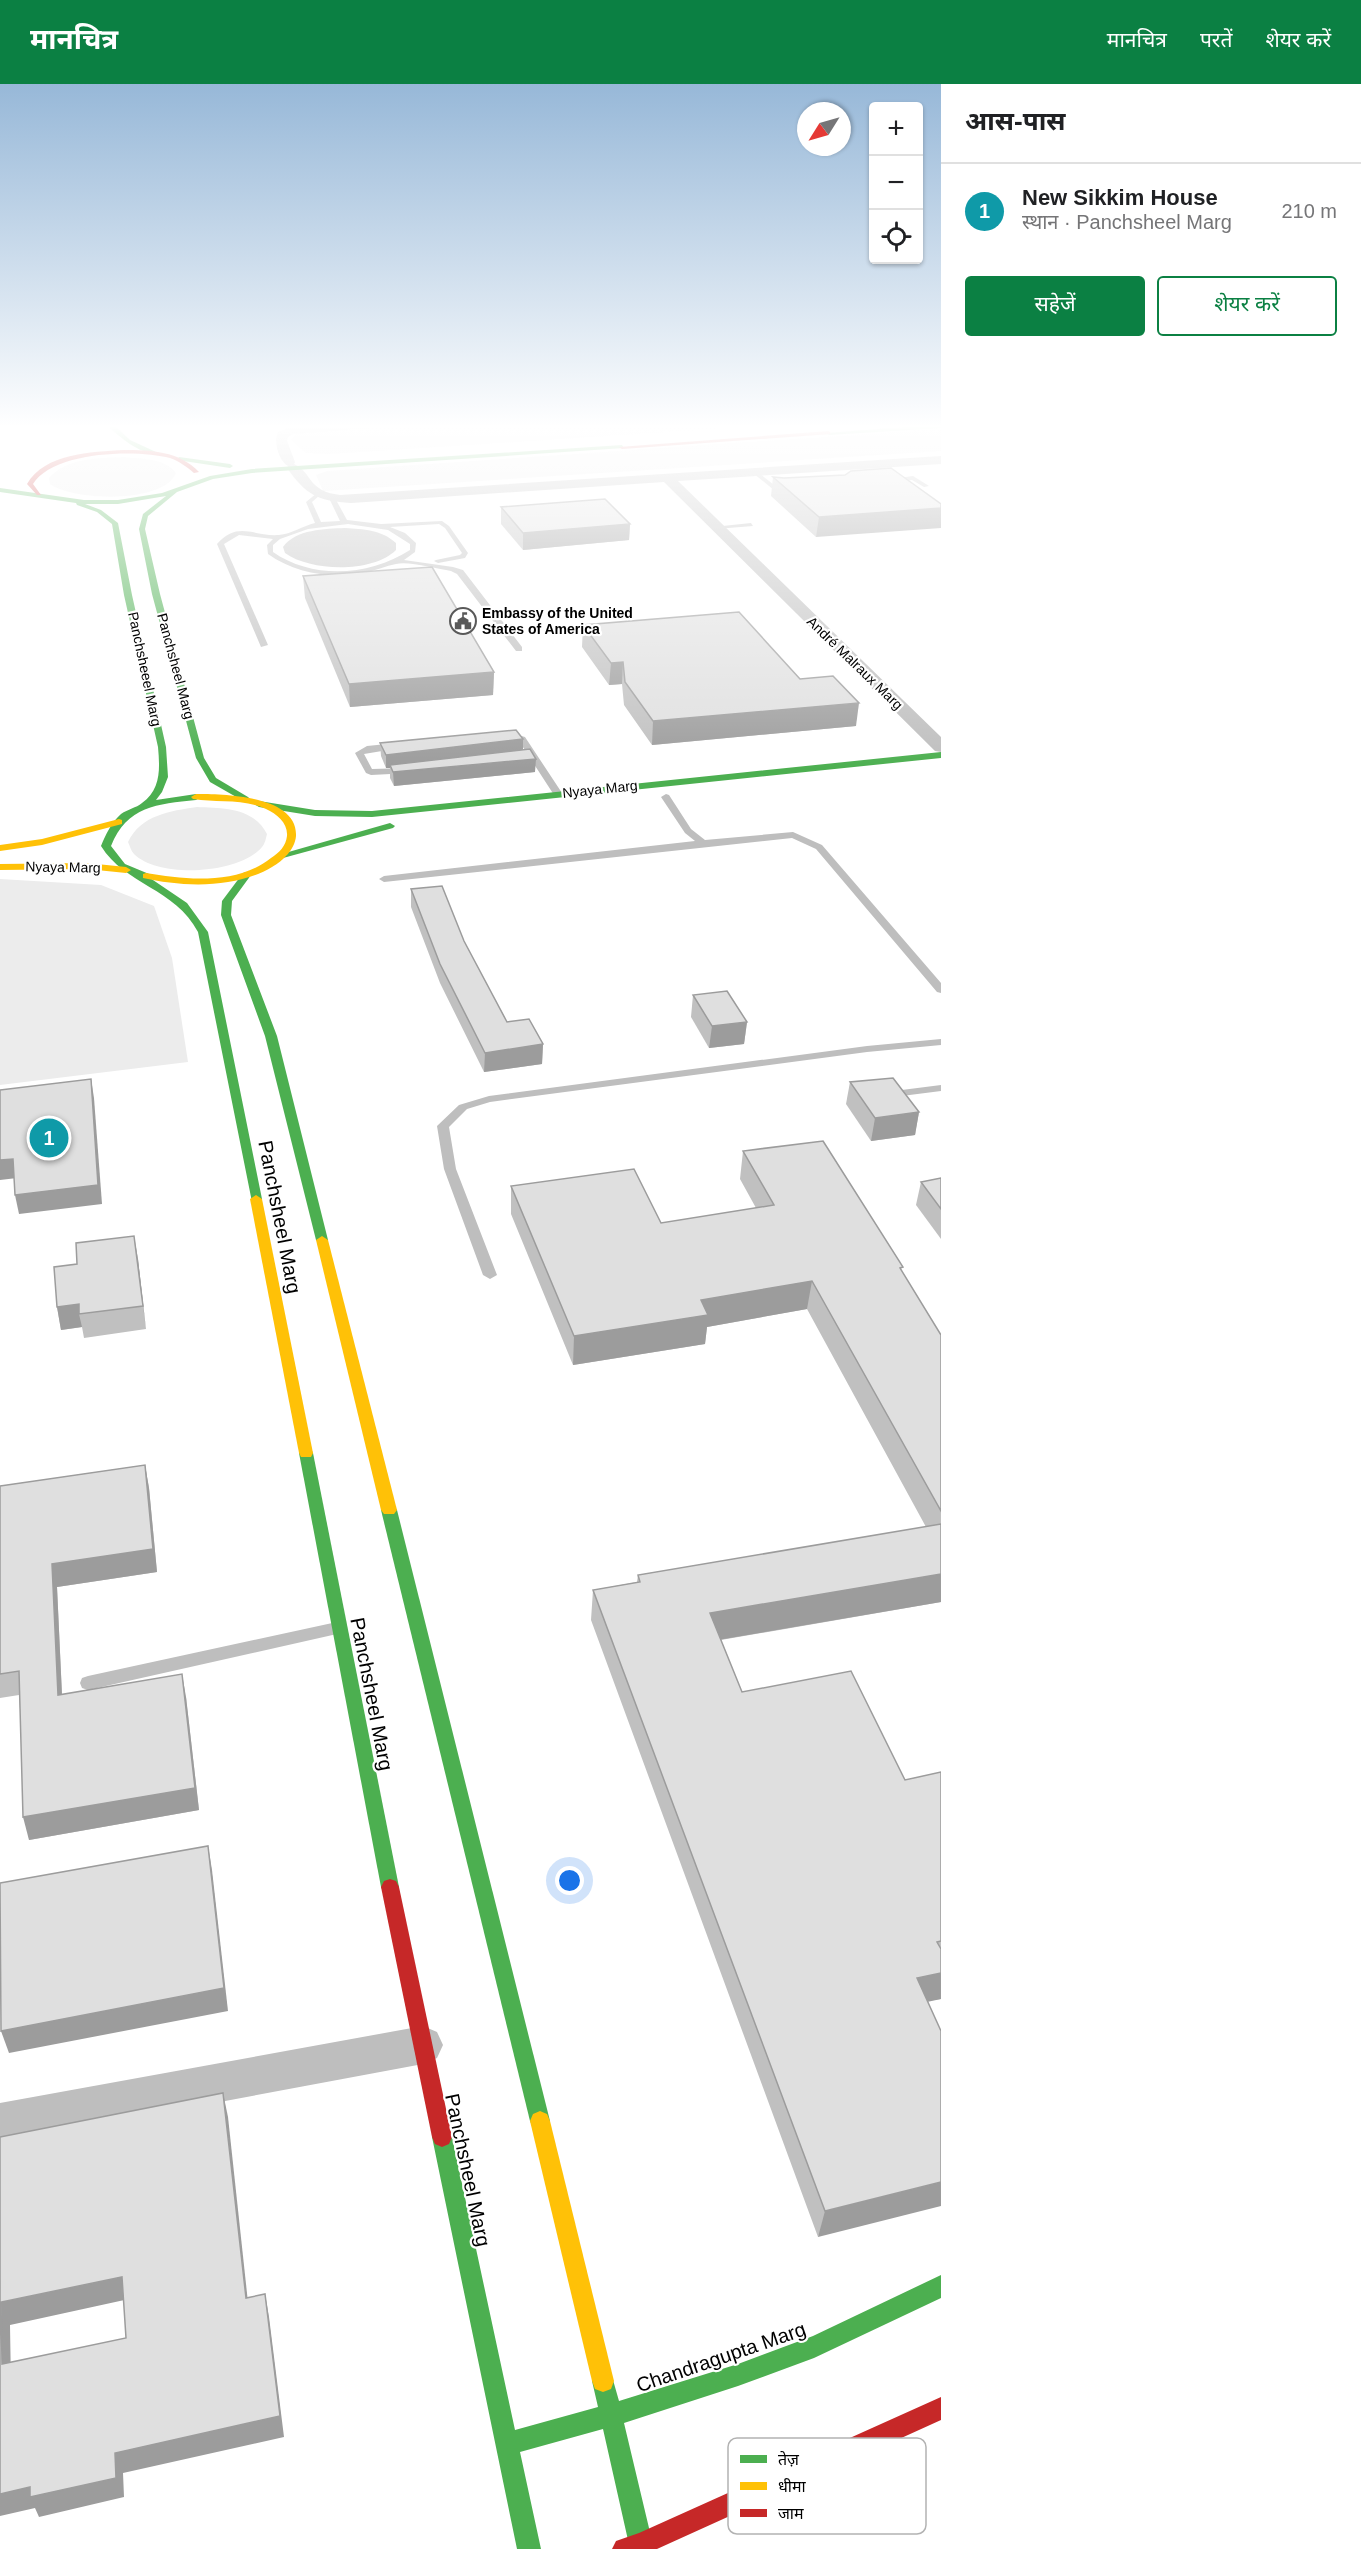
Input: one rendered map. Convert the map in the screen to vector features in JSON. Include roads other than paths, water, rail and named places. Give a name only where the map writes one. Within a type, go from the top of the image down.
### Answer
[{"type":"main road","name":"Panchsheeel Marg","points":[[118,539],[164,763],[163,784],[154,800],[123,819]]},
{"type":"main road","name":"Panchsheel Marg","points":[[144,539],[200,758],[213,780],[253,802],[280,813],[292,826],[293,841],[283,855]]},
{"type":"main road","name":"Nyaya Marg","points":[[0,848],[42,842],[123,819],[147,807],[170,800],[196,797],[253,802],[315,813],[372,814],[557,793],[941,755]]},
{"type":"main road","name":"Nyaya Marg","points":[[0,867],[87,866],[181,882],[210,882],[246,875],[267,866],[283,855],[397,824],[700,794]]},
{"type":"main road","points":[[123,819],[108,834],[105,847],[111,859],[132,873]]},
{"type":"main road","name":"Panchsheel Marg","points":[[132,873],[185,904],[200,924],[203,932],[260,1213],[379,1836],[529,2549]]},
{"type":"main road","name":"Panchsheel Marg","points":[[246,875],[227,901],[226,915],[271,1036],[613,2415],[642,2546]]},
{"type":"main road","name":"Chandragupta Marg","points":[[506,2444],[613,2415],[732,2378],[856,2329],[941,2286]]},
{"type":"main road","points":[[876,2438],[941,2408]]},
{"type":"main road","points":[[624,2549],[642,2546],[728,2506]]},
{"type":"street","name":"André Malraux Marg","points":[[728,539],[941,747]]},
{"type":"street","points":[[0,2124],[423,2045]]},
{"type":"lane","points":[[227,539],[220,544],[264,645]]},
{"type":"lane","points":[[276,539],[270,545],[270,553],[278,560],[294,567],[340,572],[365,571],[399,561],[413,551],[413,543],[409,539]]},
{"type":"lane","points":[[418,564],[463,557],[465,553],[455,539]]},
{"type":"lane","points":[[399,561],[460,572],[519,649]]},
{"type":"lane","points":[[498,736],[517,736],[522,739],[528,758],[557,793]]},
{"type":"lane","points":[[403,745],[367,749],[360,753],[369,771],[374,773],[414,770]]},
{"type":"lane","points":[[666,798],[688,831],[703,843]]},
{"type":"lane","points":[[384,879],[794,835],[819,847],[941,990]]},
{"type":"lane","points":[[490,1275],[450,1169],[443,1126],[463,1107],[501,1098],[867,1049],[941,1042]]},
{"type":"lane","points":[[871,1097],[941,1088]]},
{"type":"lane","points":[[88,1683],[339,1628]]},
{"type":"place","name":"Embassy of the United States of America","points":[[463,621]]},
{"type":"place","name":"New Sikkim House","points":[[49,1138]]}]
